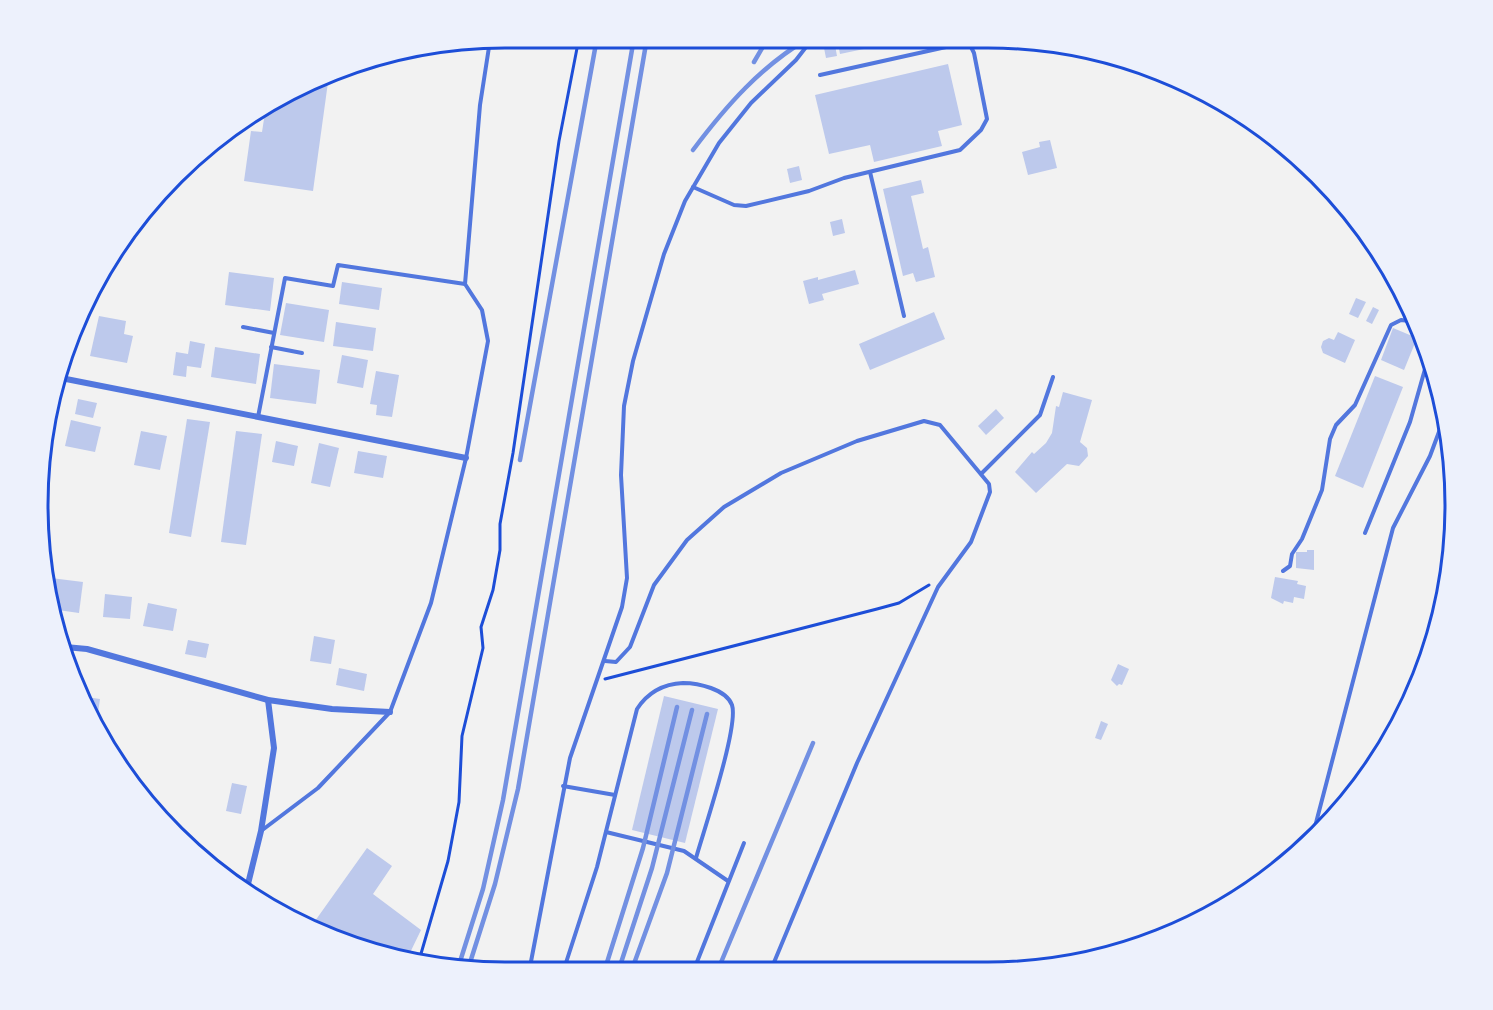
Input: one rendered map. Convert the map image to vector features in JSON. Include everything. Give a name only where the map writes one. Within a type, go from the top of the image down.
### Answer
[{"type":"street","points":[[66,379],[466,458]]},
{"type":"street","points":[[71,647],[87,649],[268,699],[332,709],[390,712]]},
{"type":"street","points":[[248,883],[261,831],[274,748],[268,699]]},
{"type":"lane","points":[[531,962],[563,786],[578,727],[605,661],[622,607],[627,578],[621,475],[626,392],[664,254],[673,228],[693,187],[719,143],[751,104],[805,48]]},
{"type":"lane","points":[[820,75],[936,48]]},
{"type":"lane","points":[[693,187],[734,205],[746,206],[809,191],[870,171],[960,150],[981,130],[987,119],[971,48]]},
{"type":"lane","points":[[261,831],[318,788],[390,712],[430,603],[466,458],[488,341],[482,310],[465,284],[480,105],[489,49]]},
{"type":"lane","points":[[870,171],[904,316]]},
{"type":"lane","points":[[258,417],[285,278],[333,286],[338,265],[465,284]]},
{"type":"lane","points":[[1283,571],[1290,566],[1292,554],[1302,539],[1322,490],[1330,439],[1336,425],[1355,405],[1391,325],[1401,320],[1406,321]]},
{"type":"lane","points":[[243,327],[274,333]]},
{"type":"lane","points":[[272,347],[302,353]]},
{"type":"lane","points":[[1365,533],[1410,422],[1425,371]]},
{"type":"lane","points":[[982,473],[1040,415],[1053,377]]},
{"type":"lane","points":[[605,661],[616,662],[626,654],[654,585],[687,540],[724,507],[781,473],[857,441],[924,421],[940,425],[989,484],[990,492],[971,542],[945,574],[857,763],[774,962]]},
{"type":"lane","points":[[1316,823],[1393,528],[1430,456],[1439,432]]},
{"type":"lane","points":[[566,962],[606,832],[634,719],[648,693],[670,685],[687,683],[714,689],[723,694],[733,707],[731,732],[696,858]]},
{"type":"lane","points":[[563,786],[615,795]]},
{"type":"lane","points":[[606,832],[674,848],[696,858],[728,881]]},
{"type":"lane","points":[[697,962],[744,843]]},
{"type":"path","points":[[421,954],[448,861],[459,802],[462,736],[483,648],[482,621],[496,572],[506,481],[513,453],[559,141],[577,48]]},
{"type":"path","points":[[597,681],[899,603],[945,574]]},
{"type":"building","points":[[824,48],[836,48],[837,56],[826,58]]},
{"type":"building","points":[[839,48],[869,48],[840,54]]},
{"type":"building","points":[[948,64],[962,125],[938,131],[942,146],[874,162],[870,145],[829,154],[815,95]]},
{"type":"building","points":[[328,84],[313,191],[244,181],[251,131],[262,132],[264,116]]},
{"type":"building","points":[[1050,140],[1057,168],[1028,175],[1022,152],[1040,147],[1039,142]]},
{"type":"building","points":[[799,166],[802,180],[790,183],[787,169]]},
{"type":"building","points":[[921,180],[924,193],[911,196],[923,249],[928,247],[935,277],[916,282],[913,273],[903,276],[883,189]]},
{"type":"building","points":[[842,219],[845,233],[833,236],[830,222]]},
{"type":"building","points":[[855,270],[859,284],[822,294],[824,300],[809,304],[803,281],[818,277],[818,280]]},
{"type":"building","points":[[229,272],[274,278],[270,311],[225,305]]},
{"type":"building","points":[[342,282],[382,288],[379,310],[339,304]]},
{"type":"building","points":[[1356,298],[1366,302],[1358,318],[1349,314]]},
{"type":"building","points":[[286,303],[329,310],[324,342],[280,335]]},
{"type":"building","points":[[1373,307],[1379,310],[1372,324],[1366,321]]},
{"type":"building","points":[[934,312],[945,339],[870,370],[859,344]]},
{"type":"building","points":[[99,316],[126,321],[124,334],[133,336],[127,363],[90,356]]},
{"type":"building","points":[[336,322],[376,328],[373,351],[333,346]]},
{"type":"building","points":[[1393,328],[1412,336],[1415,343],[1404,370],[1381,360]]},
{"type":"building","points":[[1338,332],[1355,340],[1345,363],[1323,353],[1321,347],[1323,341],[1329,338],[1334,340]]},
{"type":"building","points":[[190,341],[205,344],[201,368],[187,366],[186,377],[173,375],[176,352],[188,354]]},
{"type":"building","points":[[215,347],[260,354],[256,384],[211,377]]},
{"type":"building","points":[[342,355],[368,360],[363,388],[337,383]]},
{"type":"building","points":[[274,364],[320,370],[316,404],[270,398]]},
{"type":"building","points":[[376,371],[399,375],[392,417],[376,415],[377,405],[370,404]]},
{"type":"building","points":[[1375,376],[1403,387],[1363,488],[1335,476]]},
{"type":"building","points":[[1063,392],[1092,400],[1080,442],[1087,448],[1088,456],[1079,466],[1067,464],[1036,493],[1015,472],[1032,452],[1034,454],[1046,443],[1052,433],[1056,406],[1059,407]]},
{"type":"building","points":[[78,399],[97,403],[93,418],[75,414]]},
{"type":"building","points":[[996,409],[1004,418],[986,435],[978,426]]},
{"type":"building","points":[[187,419],[210,422],[191,537],[169,533]]},
{"type":"building","points":[[71,420],[101,427],[95,452],[65,446]]},
{"type":"building","points":[[141,431],[167,436],[160,470],[134,465]]},
{"type":"building","points":[[236,431],[262,434],[246,545],[221,542]]},
{"type":"building","points":[[276,441],[298,446],[294,466],[272,462]]},
{"type":"building","points":[[319,443],[339,448],[330,487],[311,483]]},
{"type":"building","points":[[358,451],[387,456],[383,478],[354,473]]},
{"type":"building","points":[[1307,550],[1314,550],[1314,570],[1296,568],[1296,552],[1307,552]]},
{"type":"building","points":[[1275,577],[1298,581],[1297,584],[1306,586],[1304,599],[1294,597],[1293,603],[1284,601],[1283,604],[1271,598]]},
{"type":"building","points":[[54,578],[83,582],[79,613],[61,610]]},
{"type":"building","points":[[105,594],[132,597],[130,619],[103,617]]},
{"type":"building","points":[[148,603],[177,609],[173,631],[143,626]]},
{"type":"building","points":[[314,636],[335,640],[331,664],[310,661]]},
{"type":"building","points":[[188,640],[209,644],[206,658],[185,654]]},
{"type":"building","points":[[1118,664],[1129,669],[1122,685],[1117,686],[1111,680]]},
{"type":"building","points":[[339,668],[367,674],[364,691],[336,685]]},
{"type":"building","points":[[664,696],[718,709],[685,843],[632,830]]},
{"type":"building","points":[[91,698],[100,699],[98,713]]},
{"type":"building","points":[[1101,721],[1108,724],[1101,740],[1095,738]]},
{"type":"building","points":[[232,783],[247,786],[241,814],[226,811]]},
{"type":"building","points":[[367,848],[392,866],[373,894],[421,930],[411,952],[358,938],[315,920]]},
{"type":"railway","points":[[520,460],[595,48]]},
{"type":"railway","points":[[461,960],[483,889],[503,800],[632,48]]},
{"type":"railway","points":[[471,961],[495,884],[518,789],[645,48]]},
{"type":"railway","points":[[754,62],[762,48]]},
{"type":"railway","points":[[693,150],[745,88],[794,48]]},
{"type":"railway","points":[[607,962],[643,848],[677,707]]},
{"type":"railway","points":[[621,962],[652,868],[692,710]]},
{"type":"railway","points":[[635,962],[667,873],[707,714]]},
{"type":"railway","points":[[721,962],[813,743]]}]
